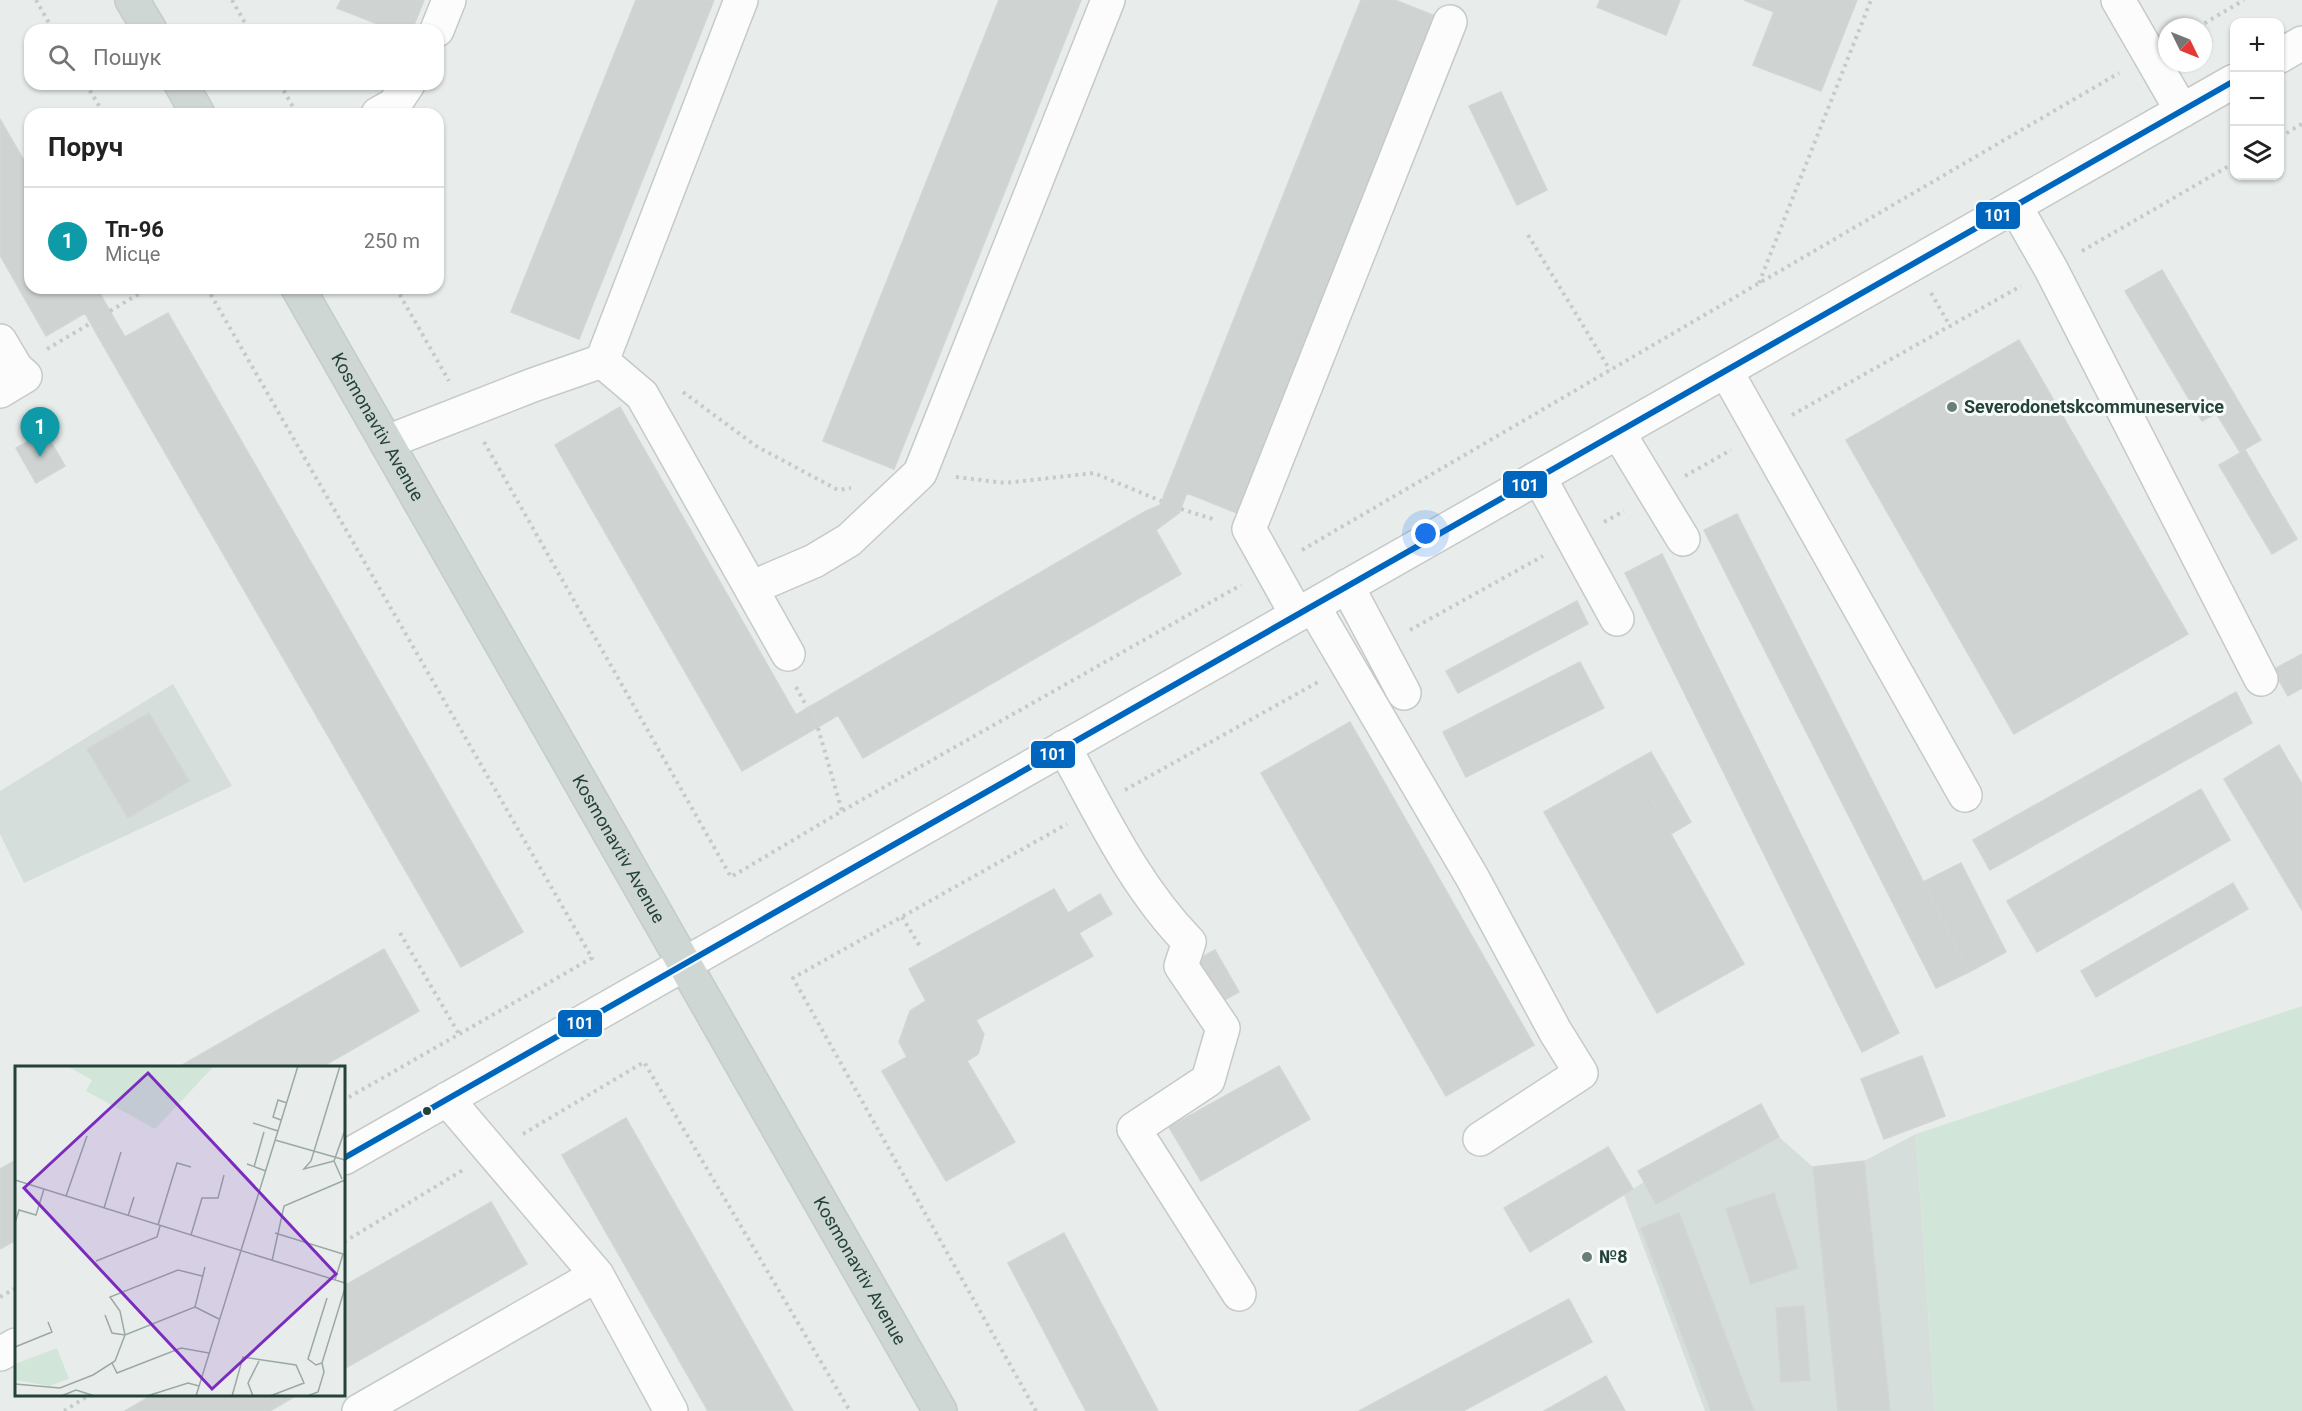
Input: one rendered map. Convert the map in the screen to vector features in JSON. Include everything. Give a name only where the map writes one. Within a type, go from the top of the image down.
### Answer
[{"type":"main road","points":[[132,0],[146,24]]},
{"type":"main road","points":[[184,90],[195,108]]},
{"type":"main road","name":"Kosmonavtiv Avenue","points":[[301,294],[686,963],[940,1411]]},
{"type":"street","points":[[439,24],[449,0]]},
{"type":"street","points":[[387,442],[602,361],[741,0]]},
{"type":"street","points":[[751,588],[814,561],[849,540],[920,473],[1108,0]]},
{"type":"street","points":[[2118,0],[2182,111]]},
{"type":"street","points":[[1450,22],[1249,530],[1271,568],[1347,666],[1472,877],[1555,1031],[1581,1073],[1480,1139]]},
{"type":"street","points":[[2284,54],[2302,43]]},
{"type":"street","points":[[345,1157],[2230,84]]},
{"type":"street","points":[[389,108],[394,105],[404,90]]},
{"type":"street","points":[[2015,207],[2051,269],[2261,679]]},
{"type":"street","points":[[602,361],[642,396],[788,654]]},
{"type":"street","points":[[1726,371],[1965,795]]},
{"type":"street","points":[[1618,432],[1683,539]]},
{"type":"street","points":[[1539,477],[1617,619]]},
{"type":"street","points":[[1347,586],[1404,693]]},
{"type":"street","points":[[1064,747],[1124,854],[1170,922],[1189,942],[1181,966],[1223,1028],[1208,1080],[1134,1129],[1239,1294]]},
{"type":"street","points":[[447,1099],[597,1275],[671,1411]]},
{"type":"street","points":[[359,1411],[597,1275]]},
{"type":"street","points":[[0,1354],[15,1346]]},
{"type":"path","points":[[36,0],[50,24]]},
{"type":"path","points":[[232,0],[246,24]]},
{"type":"path","points":[[1759,283],[1871,0]]},
{"type":"path","points":[[2212,19],[2244,0]]},
{"type":"path","points":[[399,294],[731,877],[842,811],[1271,568],[2150,55]]},
{"type":"path","points":[[90,90],[100,108]]},
{"type":"path","points":[[283,90],[294,108]]},
{"type":"path","points":[[2284,135],[2302,124]]},
{"type":"path","points":[[1379,647],[2230,166]]},
{"type":"path","points":[[1528,235],[1610,370]]},
{"type":"path","points":[[110,311],[138,294]]},
{"type":"path","points":[[210,294],[592,958],[345,1099]]},
{"type":"path","points":[[5,367],[91,323]]},
{"type":"path","points":[[673,388],[683,392],[756,446],[838,490],[861,485]]},
{"type":"path","points":[[920,473],[1005,483],[1094,473],[1161,501]]},
{"type":"path","points":[[1036,1411],[793,978],[1347,666]]},
{"type":"path","points":[[795,686],[807,707]]},
{"type":"path","points":[[818,728],[842,811]]},
{"type":"path","points":[[902,916],[921,948]]},
{"type":"path","points":[[400,933],[459,1034]]},
{"type":"path","points":[[644,1062],[850,1411]]},
{"type":"path","points":[[0,1297],[15,1289]]},
{"type":"path","points":[[64,1411],[89,1396]]},
{"type":"shaded area","points":[[173,684],[232,786],[24,883],[0,834],[0,791]]},
{"type":"shaded area","points":[[1761,1104],[1779,1137],[1813,1167],[1864,1161],[1916,1134],[1935,1411],[1705,1411],[1624,1195]]},
{"type":"green space","points":[[2302,1006],[2302,1411],[1935,1411],[1916,1134]]},
{"type":"building","points":[[341,0],[424,0],[414,24],[378,24],[337,8]]},
{"type":"building","points":[[636,0],[714,0],[579,339],[511,312]]},
{"type":"building","points":[[999,0],[1081,0],[894,469],[823,441]]},
{"type":"building","points":[[1361,0],[1395,0],[1435,16],[1237,513],[1187,493],[1179,513],[1160,505]]},
{"type":"building","points":[[1600,0],[1680,0],[1666,35],[1597,7]]},
{"type":"building","points":[[1744,0],[1857,0],[1821,91],[1753,65],[1774,12]]},
{"type":"building","points":[[1501,92],[1547,190],[1517,205],[1469,106]]},
{"type":"building","points":[[0,119],[24,161],[24,294],[100,294],[115,320],[95,331],[85,313],[46,336],[0,255]]},
{"type":"building","points":[[2162,270],[2238,401],[2202,421],[2125,291]]},
{"type":"building","points":[[168,313],[523,932],[461,967],[95,331],[115,320],[125,337]]},
{"type":"building","points":[[2019,340],[2188,634],[2014,734],[1846,440]]},
{"type":"building","points":[[2238,401],[2261,440],[2240,452],[2216,413]]},
{"type":"building","points":[[620,407],[796,715],[809,707],[820,726],[742,771],[555,445]]},
{"type":"building","points":[[45,432],[65,466],[36,483],[16,448]]},
{"type":"building","points":[[2245,450],[2297,539],[2272,554],[2219,465]]},
{"type":"building","points":[[1160,505],[1179,513],[1156,530],[1181,574],[863,758],[838,715],[820,726],[809,707]]},
{"type":"building","points":[[1737,514],[1969,972],[1936,988],[1704,530]]},
{"type":"building","points":[[1662,554],[1899,1033],[1862,1052],[1625,573]]},
{"type":"building","points":[[1577,601],[1588,624],[1458,693],[1446,671]]},
{"type":"building","points":[[2302,654],[2302,688],[2288,696],[2273,670]]},
{"type":"building","points":[[1580,662],[1604,708],[1466,777],[1443,732]]},
{"type":"building","points":[[2236,692],[2252,723],[1990,870],[1973,840]]},
{"type":"building","points":[[149,713],[189,781],[128,818],[87,749]]},
{"type":"building","points":[[1350,722],[1534,1045],[1446,1096],[1261,773]]},
{"type":"building","points":[[2279,745],[2302,784],[2302,910],[2224,779]]},
{"type":"building","points":[[1651,752],[1691,822],[1671,834],[1631,763]]},
{"type":"building","points":[[1631,763],[1744,964],[1657,1013],[1544,812]]},
{"type":"building","points":[[2201,789],[2230,840],[2037,952],[2007,901]]},
{"type":"building","points":[[1961,863],[2006,952],[1969,972],[1923,882]]},
{"type":"building","points":[[2233,883],[2248,909],[2096,997],[2081,971]]},
{"type":"building","points":[[1054,889],[1068,913],[1100,894],[1112,914],[1079,933],[1093,956],[976,1020],[984,1034],[978,1054],[967,1061],[1015,1142],[946,1181],[882,1071],[907,1057],[899,1042],[910,1011],[926,1001],[909,969]]},
{"type":"building","points":[[384,949],[419,1011],[323,1066],[180,1066]]},
{"type":"building","points":[[1215,950],[1239,992],[1217,1004],[1193,962]]},
{"type":"building","points":[[1922,1056],[1945,1116],[1884,1139],[1861,1079]]},
{"type":"building","points":[[1279,1066],[1310,1119],[1201,1181],[1169,1127]]},
{"type":"building","points":[[1761,1104],[1779,1137],[1656,1204],[1638,1171]]},
{"type":"building","points":[[626,1118],[793,1411],[708,1411],[562,1155]]},
{"type":"building","points":[[1608,1147],[1633,1189],[1530,1252],[1504,1208]]},
{"type":"building","points":[[15,1161],[15,1241],[0,1249],[0,1169]]},
{"type":"building","points":[[1864,1161],[1890,1411],[1838,1411],[1813,1167]]},
{"type":"building","points":[[1774,1193],[1798,1268],[1751,1284],[1726,1209]]},
{"type":"building","points":[[491,1202],[527,1264],[345,1368],[345,1285]]},
{"type":"building","points":[[1679,1213],[1754,1411],[1711,1411],[1641,1228]]},
{"type":"building","points":[[1064,1233],[1158,1411],[1086,1411],[1008,1263]]},
{"type":"building","points":[[1569,1299],[1592,1342],[1463,1411],[1359,1411]]},
{"type":"building","points":[[1804,1306],[1810,1380],[1781,1382],[1776,1308]]},
{"type":"building","points":[[1606,1376],[1625,1411],[1544,1411]]},
{"type":"building","points":[[151,1396],[296,1396],[270,1411],[125,1411]]},
{"type":"transit line","name":"101","points":[[345,1157],[2230,83]]},
{"type":"place","name":"Severodonetskcommuneservice","points":[[1952,407]]},
{"type":"place","name":"Тп-96","points":[[40,457]]},
{"type":"place","name":"№8","points":[[1587,1257]]}]
